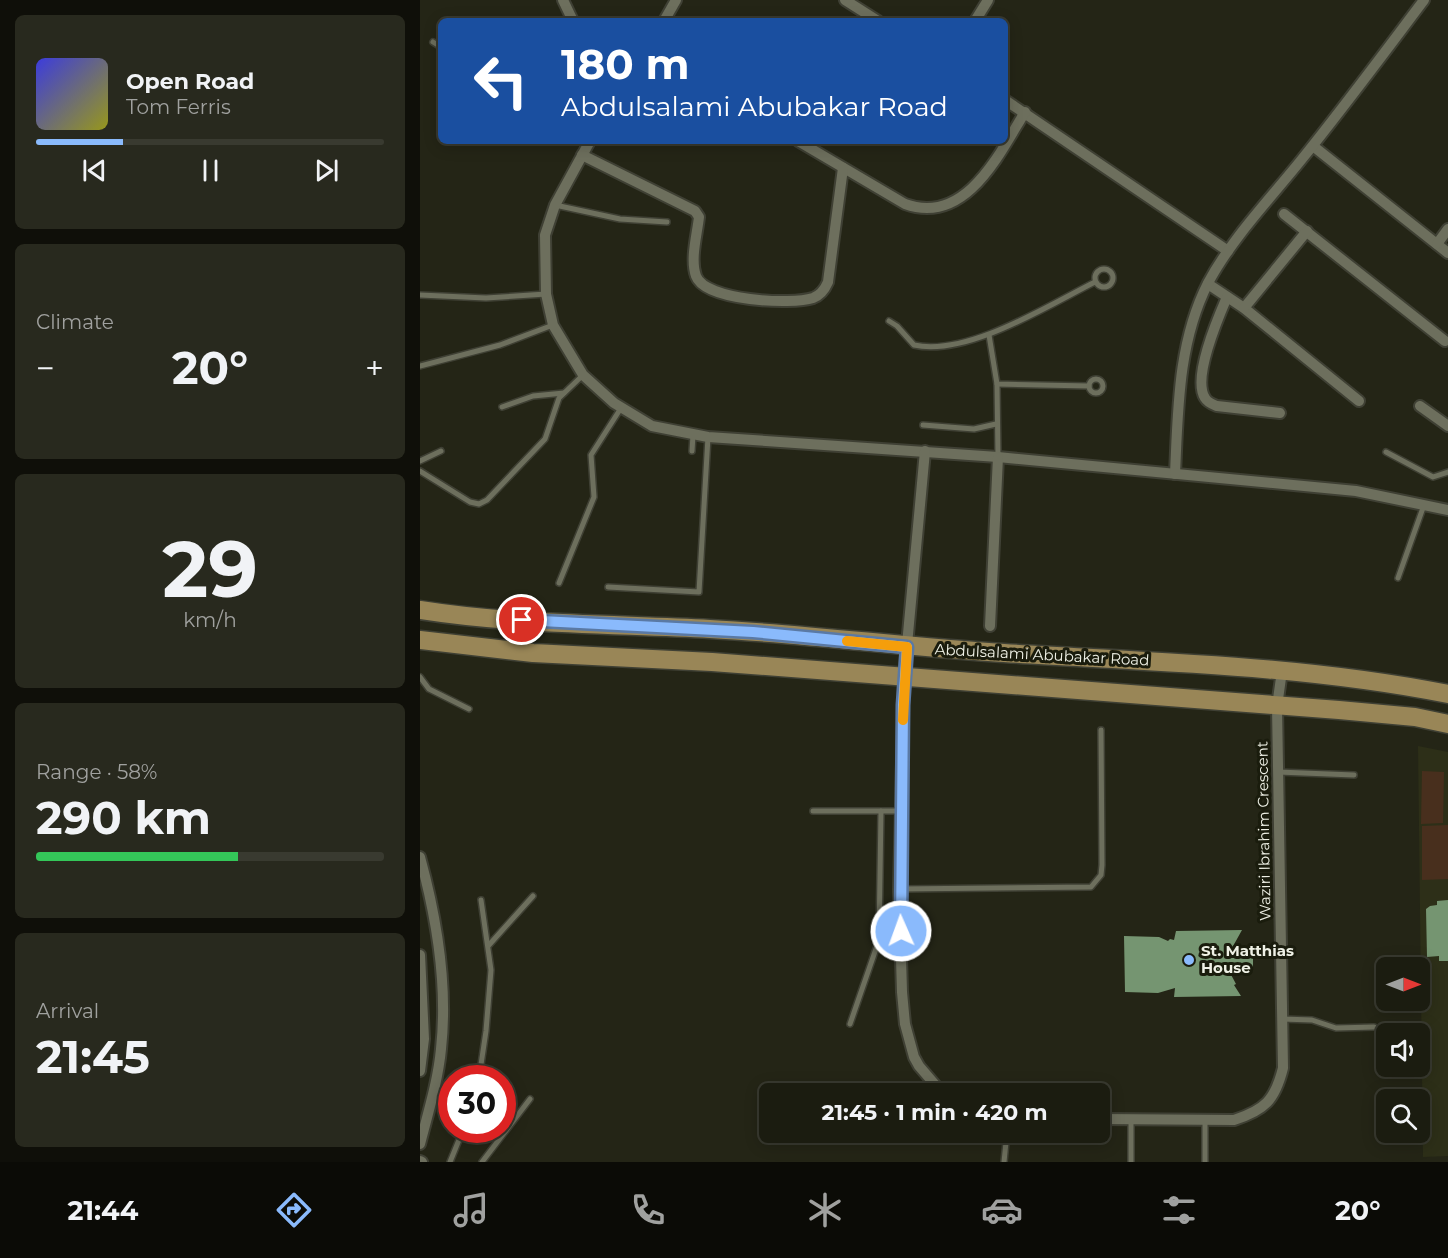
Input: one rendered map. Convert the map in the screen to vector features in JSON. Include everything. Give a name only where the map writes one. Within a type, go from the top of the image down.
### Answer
[{"type":"main road","name":"Abdulsalami Abubakar Road","points":[[420,610],[543,622],[753,632],[907,647],[1282,671],[1369,681],[1448,694]]},
{"type":"main road","name":"Abdulsalami Abubakar Road","points":[[420,640],[532,653],[712,662],[1393,715],[1448,724]]},
{"type":"street","points":[[563,0],[572,18]]},
{"type":"street","points":[[666,18],[676,0]]},
{"type":"street","points":[[844,0],[873,18]]},
{"type":"street","points":[[977,18],[988,0]]},
{"type":"street","points":[[1175,474],[1180,375],[1189,336],[1208,284],[1228,251],[1313,146],[1424,0]]},
{"type":"street","points":[[1008,102],[1228,251]]},
{"type":"street","points":[[1008,140],[1025,112]]},
{"type":"street","points":[[587,144],[555,205],[545,235],[546,294],[553,325],[583,375],[621,408],[652,426],[708,437],[998,457],[1356,491],[1448,510]]},
{"type":"street","points":[[803,144],[905,204],[918,208],[939,207],[970,190],[988,172],[1005,144]]},
{"type":"street","points":[[1313,146],[1448,253]]},
{"type":"street","points":[[582,155],[695,211],[699,217],[694,264],[696,278],[703,285],[715,291],[758,300],[805,300],[825,289],[828,282],[843,168]]},
{"type":"street","points":[[1284,214],[1445,341]]},
{"type":"street","points":[[1437,244],[1448,229]]},
{"type":"street","points":[[1244,308],[1307,231]]},
{"type":"street","points":[[1208,284],[1244,308],[1359,401]]},
{"type":"street","points":[[1227,297],[1206,354],[1202,382],[1203,396],[1208,402],[1217,406],[1280,413]]},
{"type":"street","points":[[1420,406],[1448,426]]},
{"type":"street","points":[[925,451],[904,677],[899,890],[902,992],[907,1031],[919,1066],[934,1083]]},
{"type":"street","points":[[990,626],[998,457]]},
{"type":"street","name":"Waziri Ibrahim Crescent","points":[[1110,1119],[1234,1120],[1254,1114],[1270,1100],[1278,1086],[1283,1068],[1276,706],[1282,671]]},
{"type":"street","points":[[420,857],[437,929],[443,1002],[441,1049],[432,1101],[420,1144]]},
{"type":"street","points":[[420,955],[424,1039],[420,1071]]},
{"type":"lane","points":[[434,42],[438,45]]},
{"type":"lane","points":[[555,205],[620,219],[667,222]]},
{"type":"lane","points":[[889,321],[897,326],[914,345],[938,346],[989,335],[1095,282]]},
{"type":"lane","points":[[420,295],[486,298],[546,294]]},
{"type":"lane","points":[[420,366],[500,345],[553,325]]},
{"type":"lane","points":[[989,335],[998,384],[996,424],[998,457]]},
{"type":"lane","points":[[420,471],[470,502],[479,504],[487,500],[545,440],[555,406],[564,393],[583,375]]},
{"type":"lane","points":[[998,384],[1089,386]]},
{"type":"lane","points":[[502,407],[533,396],[564,393]]},
{"type":"lane","points":[[559,583],[594,497],[591,455],[621,408]]},
{"type":"lane","points":[[923,425],[974,429],[996,424]]},
{"type":"lane","points":[[692,451],[693,435]]},
{"type":"lane","points":[[608,587],[699,592],[708,437]]},
{"type":"lane","points":[[420,461],[441,451]]},
{"type":"lane","points":[[1386,452],[1433,477],[1448,472]]},
{"type":"lane","points":[[1398,578],[1424,505]]},
{"type":"lane","points":[[420,677],[429,689],[469,709]]},
{"type":"lane","points":[[899,890],[1091,887],[1101,875],[1102,866],[1101,730]]},
{"type":"lane","points":[[1278,772],[1353,775]]},
{"type":"lane","points":[[813,811],[901,811]]},
{"type":"lane","points":[[850,1024],[879,939],[881,811]]},
{"type":"lane","points":[[489,945],[533,896]]},
{"type":"lane","points":[[480,1065],[490,987],[489,945],[481,900]]},
{"type":"lane","points":[[1282,1019],[1312,1020],[1336,1028],[1374,1027]]},
{"type":"lane","points":[[482,1162],[530,1099]]},
{"type":"lane","points":[[1131,1120],[1131,1162]]},
{"type":"lane","points":[[1205,1121],[1205,1162]]},
{"type":"lane","points":[[450,1162],[458,1143]]},
{"type":"lane","points":[[1004,1162],[1006,1143]]},
{"type":"shaded area","points":[[1418,746],[1448,752],[1448,1156],[1423,1157],[1423,1143],[1430,1143],[1430,1089],[1422,1089],[1422,1077],[1430,1077],[1430,1023],[1421,1023],[1421,1011],[1430,1011],[1430,957],[1421,957]]},
{"type":"shaded area","points":[[1422,771],[1444,772],[1443,823],[1421,824]]},
{"type":"shaded area","points":[[1448,825],[1448,879],[1422,880],[1422,826]]},
{"type":"building","points":[[1448,900],[1448,961],[1439,961],[1439,956],[1427,957],[1426,909],[1437,905],[1437,901]]},
{"type":"building","name":"St. Matthias House","points":[[1242,930],[1227,957],[1253,956],[1253,968],[1228,969],[1241,996],[1174,997],[1175,988],[1158,993],[1125,992],[1124,936],[1159,937],[1168,941],[1174,940],[1176,931]]},
{"type":"slow traffic","points":[[847,641],[907,647],[903,720]]},
{"type":"place","name":"St. Matthias House","points":[[1189,960]]},
{"type":"route","points":[[522,620],[753,632],[907,647],[903,705],[899,890],[901,931]]}]
